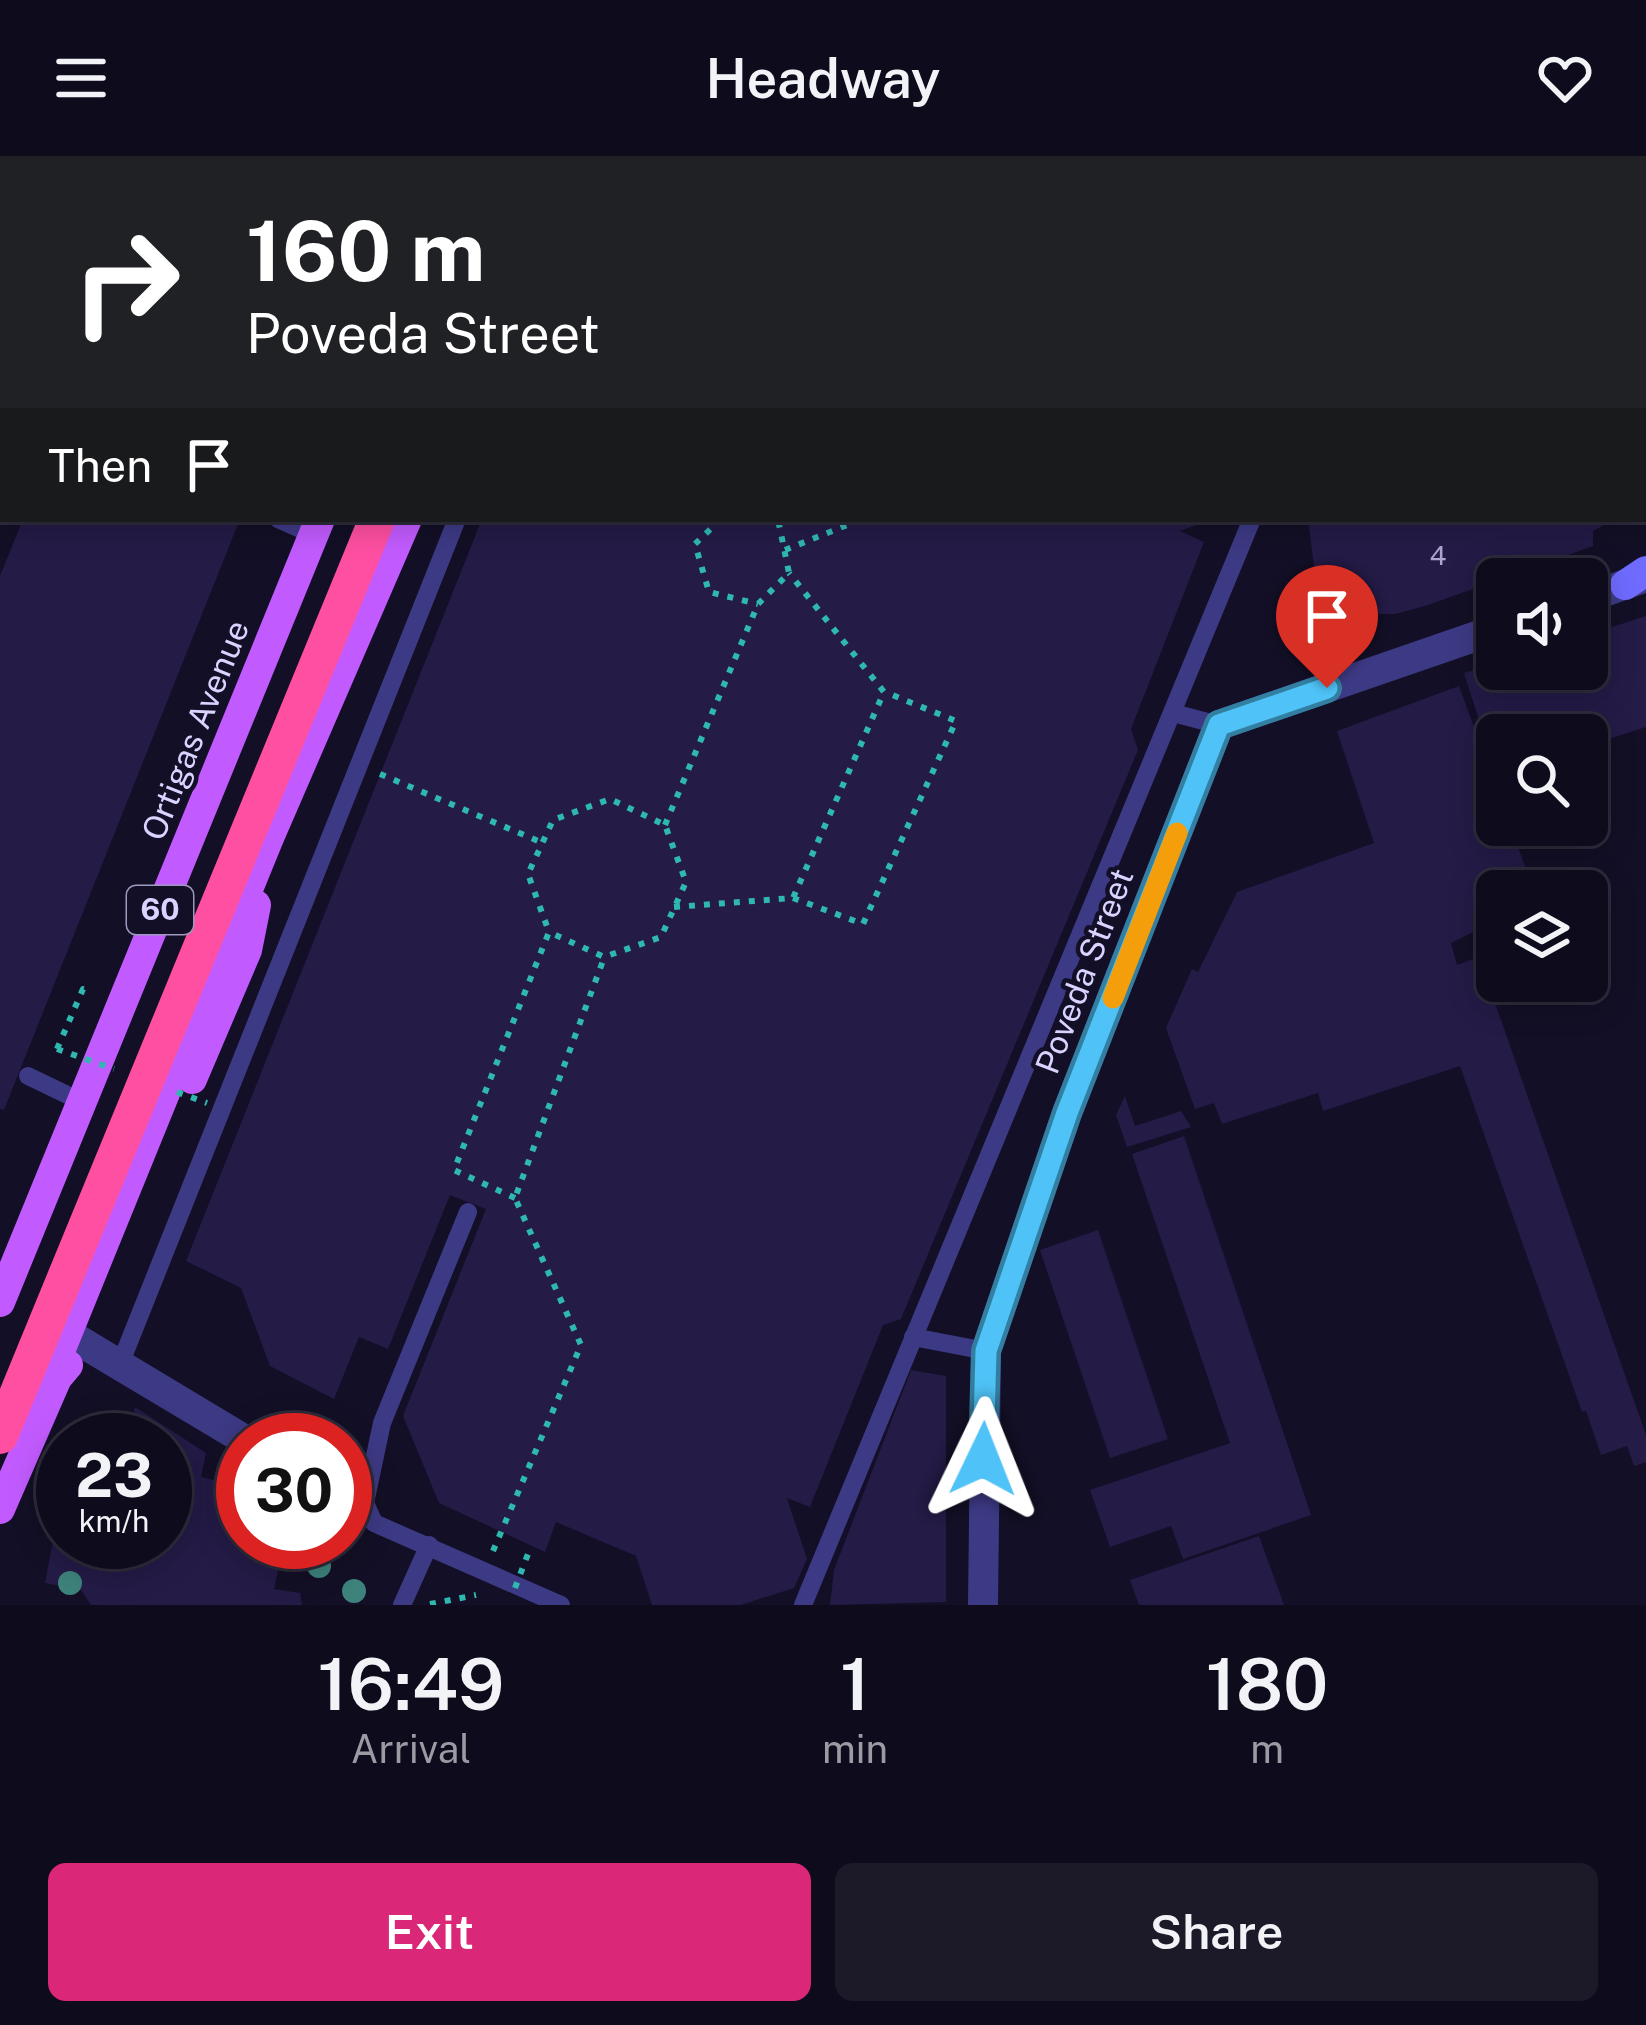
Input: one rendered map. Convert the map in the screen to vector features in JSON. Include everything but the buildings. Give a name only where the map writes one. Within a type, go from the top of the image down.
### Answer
[{"type":"highway","points":[[0,1436],[376,522]]},
{"type":"main road","name":"60","points":[[74,1341],[220,955],[406,522]]},
{"type":"main road","name":"Ortigas Avenue","points":[[0,1302],[317,527]]},
{"type":"main road","name":"60","points":[[0,1509],[247,950],[268,840]]},
{"type":"street","points":[[1608,590],[1639,578]]},
{"type":"street","points":[[1219,725],[1476,636]]},
{"type":"street","name":"Poveda Street","points":[[983,1605],[986,1351],[1067,1113],[1219,725]]},
{"type":"lane","points":[[123,1357],[456,522]]},
{"type":"lane","points":[[802,1605],[1251,522]]},
{"type":"lane","points":[[1173,713],[1219,725]]},
{"type":"lane","points":[[0,1459],[203,972],[220,955]]},
{"type":"lane","points":[[28,1076],[82,1102]]},
{"type":"lane","points":[[372,1452],[468,1212]]},
{"type":"lane","points":[[914,1337],[986,1351]]},
{"type":"lane","points":[[74,1341],[123,1357],[216,1415]]},
{"type":"lane","points":[[74,1341],[216,1429]]},
{"type":"lane","points":[[372,1521],[560,1605]]},
{"type":"lane","points":[[402,1605],[429,1545]]},
{"type":"path","points":[[718,522],[695,544],[709,592],[758,604]]},
{"type":"path","points":[[674,907],[793,898],[863,924],[956,721],[884,692],[790,574],[779,524],[773,522]]},
{"type":"path","points":[[785,550],[855,522]]},
{"type":"path","points":[[549,932],[604,957],[661,937],[686,881],[665,825],[758,604],[790,574]]},
{"type":"path","points":[[793,898],[884,692]]},
{"type":"path","points":[[359,766],[543,843]]},
{"type":"path","points":[[484,1571],[581,1345],[515,1198],[454,1170],[549,932],[528,874],[554,820],[610,799],[665,825]]},
{"type":"path","points":[[515,1198],[604,957]]},
{"type":"path","points":[[58,1048],[83,989]]},
{"type":"path","points":[[515,1588],[531,1546]]},
{"type":"path","points":[[425,1605],[493,1592]]},
{"type":"slow traffic","points":[[1113,998],[1177,833]]},
{"type":"route","points":[[983,1459],[986,1351],[1067,1113],[1219,725],[1327,688]]}]
